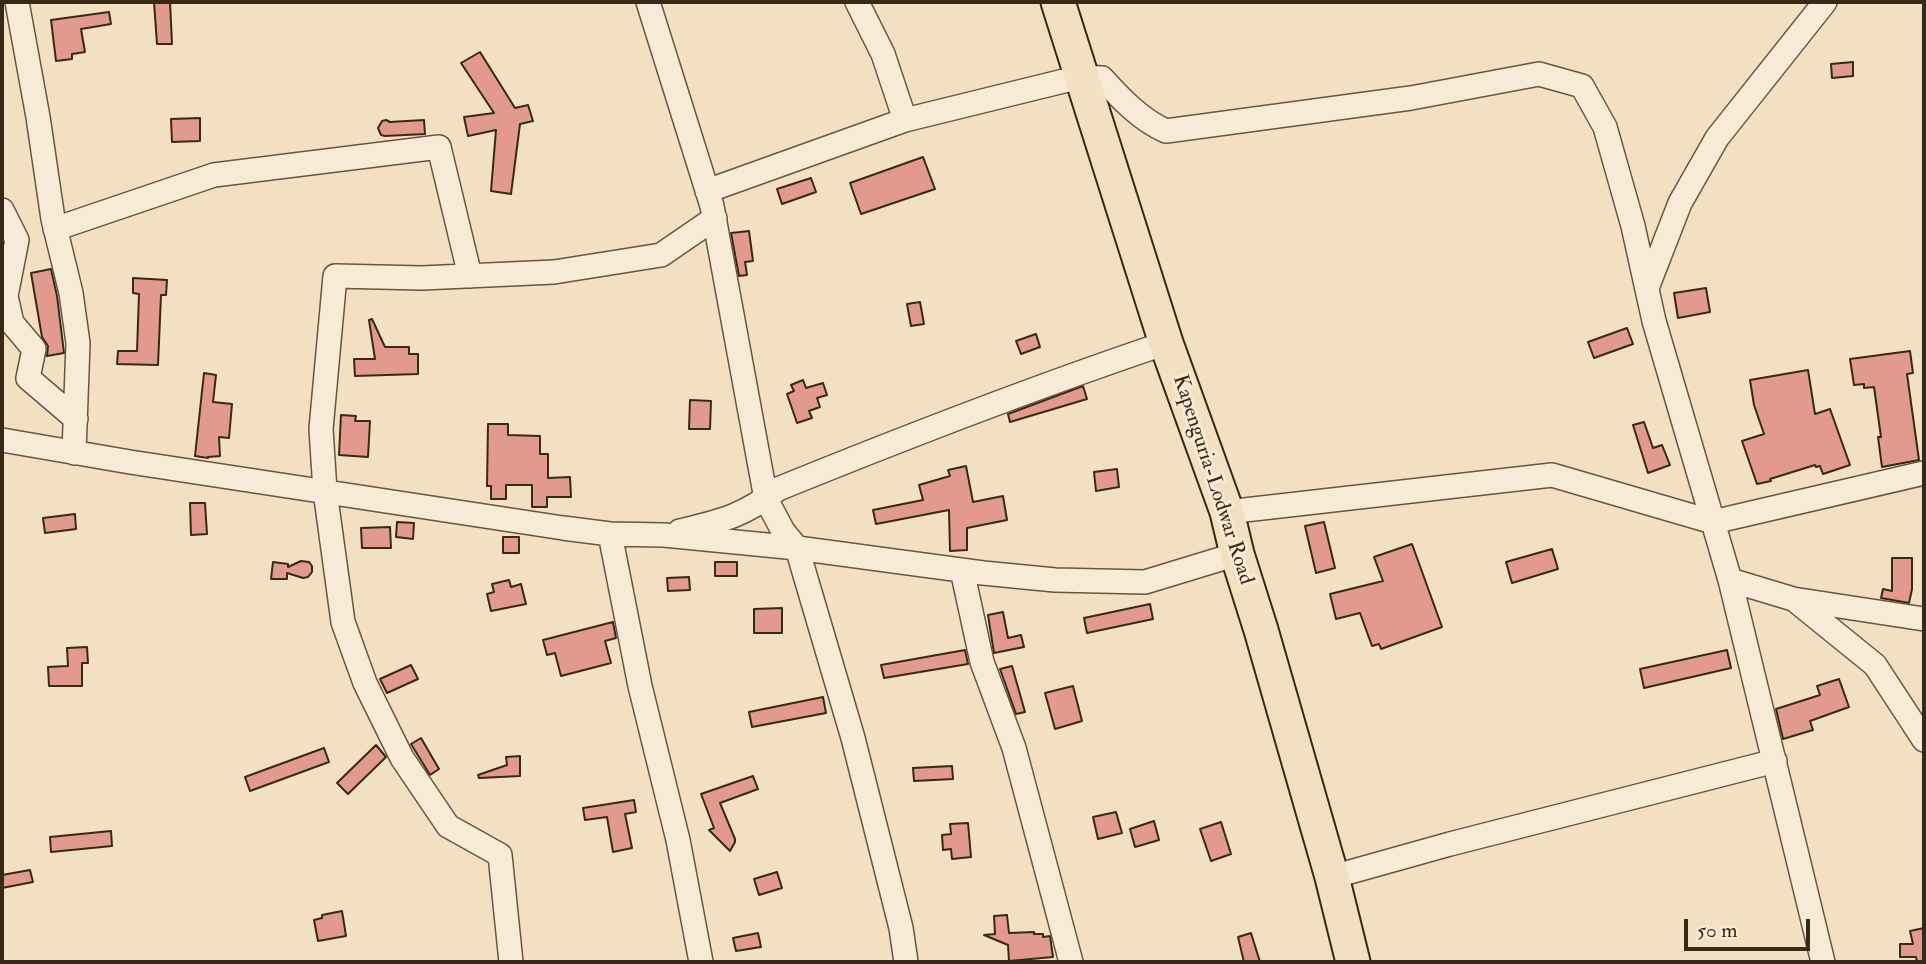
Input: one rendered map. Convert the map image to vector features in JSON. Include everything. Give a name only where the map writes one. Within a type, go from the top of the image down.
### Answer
[{"type":"highway","name":"Kapenguria-Lodwar Road","points":[[1058,2],[1166,343],[1227,512],[1332,877],[1353,962]]},
{"type":"street","points":[[17,2],[55,229],[71,293],[78,343],[74,453]]},
{"type":"street","points":[[648,2],[715,218],[766,499],[783,531],[797,548],[853,738],[901,928],[906,962]]},
{"type":"street","points":[[857,2],[883,54],[905,120]]},
{"type":"street","points":[[1647,288],[1680,203],[1717,138],[1825,2]]},
{"type":"street","points":[[707,191],[905,120],[1080,77],[1102,78],[1122,100],[1152,125],[1166,131],[1411,98],[1539,74],[1582,86],[1605,127],[1633,226],[1654,321],[1730,580],[1823,962]]},
{"type":"street","points":[[55,229],[214,175],[439,147],[470,276]]},
{"type":"street","points":[[2,210],[17,240],[4,294],[12,323],[34,349],[28,378],[76,419]]},
{"type":"street","points":[[511,962],[500,855],[448,826],[402,758],[365,683],[343,622],[325,491],[321,429],[335,276],[422,278],[554,272],[662,255],[715,218]]},
{"type":"street","points":[[664,535],[727,519],[756,506],[778,489],[934,425],[1166,343]]},
{"type":"street","points":[[2,440],[485,517],[610,534],[664,535],[797,548],[1055,580],[1145,582],[1237,554]]},
{"type":"street","points":[[1227,512],[1552,475],[1713,522],[1924,473]]},
{"type":"street","points":[[610,534],[640,686],[678,840],[701,962]]},
{"type":"street","points":[[962,570],[982,662],[1014,748],[1072,962]]},
{"type":"street","points":[[1730,580],[1793,599],[1924,620]]},
{"type":"street","points":[[1793,599],[1875,665],[1924,740]]},
{"type":"street","points":[[1332,877],[1775,761]]},
{"type":"building","points":[[154,2],[170,2],[172,44],[157,44]]},
{"type":"building","points":[[109,12],[111,24],[81,29],[85,52],[72,54],[72,59],[56,61],[51,20]]},
{"type":"building","points":[[480,52],[515,108],[528,105],[533,121],[520,124],[511,194],[491,191],[496,130],[468,136],[464,117],[494,113],[461,63]]},
{"type":"building","points":[[1853,62],[1853,76],[1832,78],[1831,64]]},
{"type":"building","points":[[200,118],[200,141],[172,142],[171,119]]},
{"type":"building","points":[[424,120],[425,134],[381,135],[378,128],[382,121]]},
{"type":"building","points":[[923,157],[935,189],[861,214],[850,183]]},
{"type":"building","points":[[811,178],[816,192],[782,204],[777,189]]},
{"type":"building","points":[[749,231],[753,261],[745,262],[747,275],[739,276],[731,233]]},
{"type":"building","points":[[51,269],[64,353],[47,356],[48,346],[42,337],[31,273]]},
{"type":"building","points":[[133,278],[167,280],[166,295],[161,295],[158,365],[117,364],[118,351],[137,351],[139,294],[133,293]]},
{"type":"building","points":[[1706,288],[1710,312],[1678,318],[1674,293]]},
{"type":"building","points":[[920,302],[924,324],[911,326],[907,304]]},
{"type":"building","points":[[372,319],[385,347],[409,347],[409,354],[418,354],[418,374],[355,376],[354,359],[375,359],[369,320]]},
{"type":"building","points":[[1627,328],[1633,344],[1594,358],[1588,342]]},
{"type":"building","points":[[1036,334],[1040,347],[1021,354],[1016,341]]},
{"type":"building","points":[[1910,351],[1913,373],[1907,374],[1919,460],[1882,467],[1874,387],[1854,385],[1850,359]]},
{"type":"building","points":[[1808,370],[1815,414],[1830,409],[1850,465],[1823,474],[1820,466],[1815,465],[1757,484],[1742,441],[1764,434],[1754,405],[1750,380]]},
{"type":"building","points":[[204,373],[216,375],[213,402],[232,404],[229,438],[219,437],[220,456],[208,458],[195,456]]},
{"type":"building","points":[[803,380],[806,388],[823,383],[827,395],[817,398],[820,407],[809,411],[812,418],[797,423],[787,394],[794,391],[791,385]]},
{"type":"building","points":[[1083,386],[1087,399],[1010,422],[1008,414]]},
{"type":"building","points":[[690,400],[711,401],[710,429],[689,429]]},
{"type":"building","points":[[341,415],[356,416],[355,421],[370,421],[368,457],[339,455]]},
{"type":"building","points":[[1644,422],[1653,448],[1662,445],[1670,465],[1648,473],[1633,425]]},
{"type":"building","points":[[488,424],[508,424],[508,435],[540,436],[540,454],[548,454],[548,478],[570,477],[571,497],[547,497],[547,507],[532,507],[532,485],[506,485],[506,499],[491,499],[491,486],[487,486]]},
{"type":"building","points":[[966,466],[973,502],[1003,496],[1007,520],[967,528],[967,550],[950,551],[949,510],[876,524],[873,510],[923,500],[919,485],[950,476],[948,470]]},
{"type":"building","points":[[1117,469],[1119,487],[1096,491],[1094,472]]},
{"type":"building","points":[[190,503],[205,503],[207,534],[191,535]]},
{"type":"building","points":[[75,514],[76,529],[45,533],[43,518]]},
{"type":"building","points":[[397,522],[414,523],[413,539],[396,537]]},
{"type":"building","points":[[1324,522],[1335,568],[1316,573],[1305,526]]},
{"type":"building","points":[[390,527],[391,548],[362,548],[361,528]]},
{"type":"building","points":[[503,537],[519,537],[519,553],[503,553]]},
{"type":"building","points":[[1412,544],[1442,627],[1381,649],[1379,644],[1372,646],[1360,613],[1336,619],[1330,594],[1383,581],[1374,557]]},
{"type":"building","points":[[1552,549],[1558,569],[1512,583],[1506,562]]},
{"type":"building","points":[[1892,558],[1912,558],[1909,603],[1881,598],[1883,589],[1892,591]]},
{"type":"building","points":[[301,561],[309,562],[312,566],[308,577],[287,573],[287,579],[271,579],[273,562],[288,564],[288,567]]},
{"type":"building","points":[[715,562],[737,562],[737,576],[715,576]]},
{"type":"building","points":[[689,577],[690,590],[668,591],[667,578]]},
{"type":"building","points":[[509,580],[511,587],[521,584],[526,604],[491,611],[487,594],[494,592],[492,584]]},
{"type":"building","points":[[1150,604],[1153,619],[1087,633],[1084,618]]},
{"type":"building","points":[[782,608],[782,633],[754,633],[754,609]]},
{"type":"building","points":[[1003,612],[1008,638],[1021,635],[1024,647],[994,653],[988,615]]},
{"type":"building","points":[[613,622],[616,638],[605,641],[611,663],[561,676],[555,653],[547,655],[543,640]]},
{"type":"building","points":[[87,647],[88,663],[82,663],[82,686],[49,686],[48,667],[68,666],[67,648]]},
{"type":"building","points":[[965,650],[968,664],[884,678],[881,665]]},
{"type":"building","points":[[1727,650],[1731,668],[1644,688],[1640,669]]},
{"type":"building","points":[[411,665],[418,679],[387,693],[380,679]]},
{"type":"building","points":[[1012,666],[1025,712],[1016,714],[1000,669]]},
{"type":"building","points":[[1839,679],[1849,707],[1810,721],[1813,730],[1783,739],[1776,709],[1820,695],[1817,686]]},
{"type":"building","points":[[1073,686],[1082,721],[1055,729],[1045,693]]},
{"type":"building","points":[[823,697],[826,713],[752,727],[749,712]]},
{"type":"building","points":[[421,738],[439,769],[430,775],[411,744]]},
{"type":"building","points":[[376,745],[386,757],[348,794],[337,783]]},
{"type":"building","points":[[324,748],[329,762],[250,791],[245,777]]},
{"type":"building","points":[[520,756],[520,776],[479,778],[478,775],[507,765],[506,757]]},
{"type":"building","points":[[952,766],[953,779],[914,781],[913,768]]},
{"type":"building","points":[[753,776],[758,789],[720,803],[735,839],[730,851],[709,830],[714,828],[701,794]]},
{"type":"building","points":[[634,800],[636,812],[625,814],[632,848],[613,852],[607,817],[585,820],[583,808]]},
{"type":"building","points":[[1116,812],[1122,833],[1098,839],[1093,817]]},
{"type":"building","points":[[1154,821],[1159,840],[1135,847],[1130,829]]},
{"type":"building","points":[[1221,822],[1231,854],[1211,861],[1200,829]]},
{"type":"building","points":[[968,823],[971,857],[952,859],[951,849],[943,850],[942,835],[951,834],[950,824]]},
{"type":"building","points":[[111,831],[112,846],[51,852],[50,837]]},
{"type":"building","points":[[30,870],[33,882],[2,888],[2,875]]},
{"type":"building","points":[[777,872],[782,888],[759,895],[754,879]]},
{"type":"building","points":[[342,911],[346,936],[318,941],[314,920],[322,918],[322,915]]},
{"type":"building","points":[[1007,915],[1009,933],[1034,932],[1043,934],[1043,937],[1050,936],[1053,957],[1009,961],[1008,945],[984,935],[995,934],[994,916]]},
{"type":"building","points":[[1924,928],[1924,962],[1917,962],[1916,957],[1900,957],[1900,944],[1913,944],[1910,931]]},
{"type":"building","points":[[758,933],[761,947],[736,951],[733,938]]},
{"type":"building","points":[[1251,933],[1260,962],[1244,962],[1238,937]]}]
